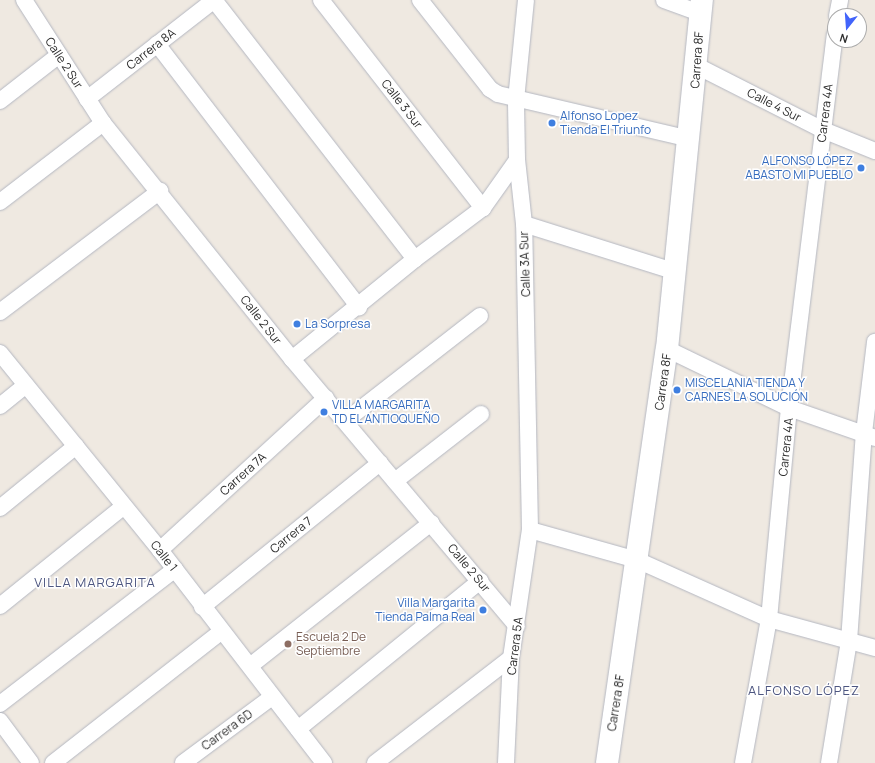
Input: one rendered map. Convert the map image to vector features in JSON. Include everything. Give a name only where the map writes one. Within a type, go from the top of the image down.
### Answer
[{"type":"street","name":"Calle 2 Sur","points":[[24,0],[102,123],[160,191],[292,359],[517,626]]},
{"type":"street","points":[[214,0],[415,259]]},
{"type":"street","name":"Carrera 8A","points":[[87,99],[214,0]]},
{"type":"street","name":"Calle 3 Sur","points":[[321,0],[484,208]]},
{"type":"street","points":[[420,0],[490,89],[516,100],[690,139]]},
{"type":"street","points":[[664,0],[701,7]]},
{"type":"street","name":"Calle 3A Sur","points":[[522,3],[516,100],[517,160],[524,224],[530,530]]},
{"type":"street","name":"Carrera 8F","points":[[607,763],[668,349],[673,271],[690,139],[701,7]]},
{"type":"street","points":[[157,44],[359,307]]},
{"type":"street","name":"Carrera 4A","points":[[743,763],[769,619],[789,408],[833,48]]},
{"type":"street","points":[[0,101],[58,55]]},
{"type":"street","name":"Calle 4 Sur","points":[[697,66],[823,130],[875,151]]},
{"type":"street","points":[[0,202],[102,123]]},
{"type":"street","points":[[292,359],[359,307],[415,259],[484,208],[517,160]]},
{"type":"street","points":[[0,312],[160,191]]},
{"type":"street","points":[[524,224],[673,271]]},
{"type":"street","points":[[345,421],[480,316]]},
{"type":"street","points":[[829,763],[849,641],[869,436],[875,342]]},
{"type":"street","points":[[668,349],[789,408],[869,436]]},
{"type":"street","name":"Calle 1","points":[[0,353],[160,550],[202,607],[222,630],[324,763]]},
{"type":"street","points":[[0,406],[26,385]]},
{"type":"street","name":"Carrera 7A","points":[[160,550],[326,398]]},
{"type":"street","points":[[395,481],[481,414]]},
{"type":"street","points":[[0,508],[76,446]]},
{"type":"street","name":"Carrera 7","points":[[202,607],[380,463]]},
{"type":"street","points":[[0,606],[124,506]]},
{"type":"street","points":[[250,666],[431,523]]},
{"type":"street","points":[[530,530],[638,560],[769,619],[875,648]]},
{"type":"street","name":"Carrera 5A","points":[[506,763],[512,658],[530,530]]},
{"type":"street","points":[[0,704],[174,569]]},
{"type":"street","points":[[298,729],[480,581]]},
{"type":"street","points":[[53,763],[222,630]]},
{"type":"street","points":[[375,763],[512,658]]},
{"type":"street","name":"Carrera 6D","points":[[183,763],[272,697]]},
{"type":"street","points":[[0,721],[31,763]]},
{"type":"place","name":"Alfonso Lopez Tienda El Triunfo","points":[[552,123]]},
{"type":"place","name":"ALFONSO LÓPEZ ABASTO MI PUEBLO","points":[[861,168]]},
{"type":"place","name":"La Sorpresa","points":[[297,324]]},
{"type":"place","name":"MISCELANIA TIENDA Y CARNES LA SOLUCIÓN","points":[[677,390]]},
{"type":"place","name":"VILLA MARGARITA TD EL ANTIOQUEÑO","points":[[324,412]]},
{"type":"place","name":"Villa Margarita Tienda Palma Real","points":[[483,610]]},
{"type":"place","name":"Escuela 2 De Septiembre","points":[[288,644]]},
{"type":"district","name":"VILLA MARGARITA","points":[[95,582]]},
{"type":"district","name":"ALFONSO LÓPEZ","points":[[804,690]]}]
